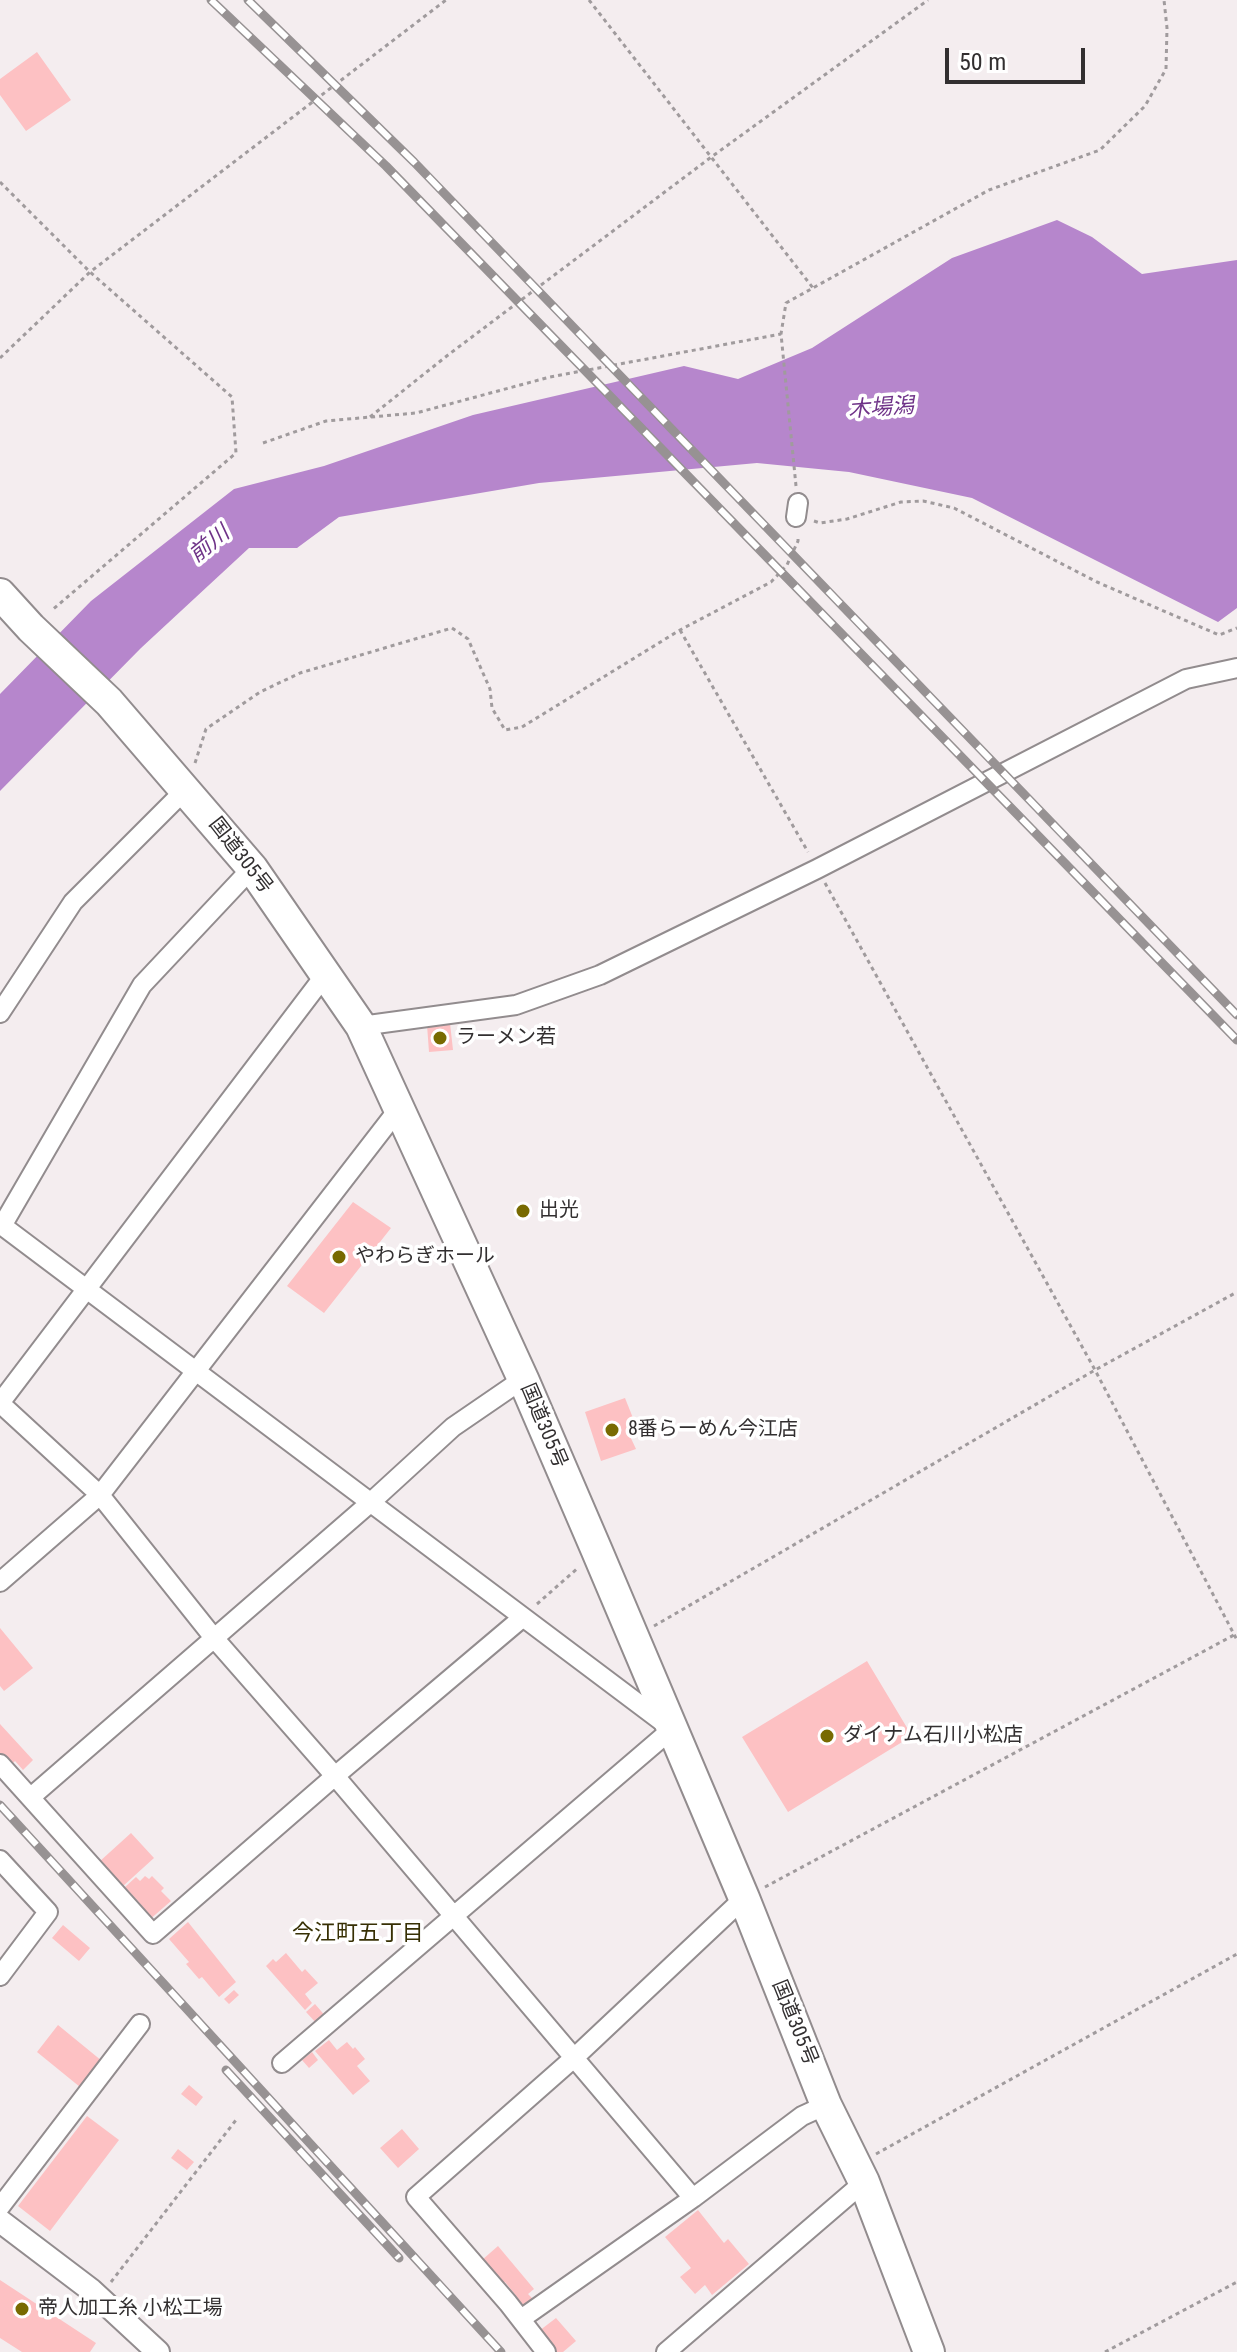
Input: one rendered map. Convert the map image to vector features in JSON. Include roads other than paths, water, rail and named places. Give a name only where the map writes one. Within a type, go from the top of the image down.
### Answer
[{"type":"highway","name":"国道305号","points":[[12,615],[109,702],[186,789],[252,868],[361,1026],[523,1379],[597,1551],[744,1898],[826,2105],[859,2173],[929,2352]]},
{"type":"street","points":[[361,1026],[516,1005],[600,975],[817,869],[1186,679],[1237,668]]},
{"type":"street","points":[[0,1013],[73,902],[186,789]]},
{"type":"street","points":[[252,868],[142,985],[1,1225],[672,1729],[282,2063]]},
{"type":"street","points":[[325,975],[0,1404],[100,1495],[214,1638],[693,2198]]},
{"type":"street","points":[[0,1582],[100,1495],[400,1107]]},
{"type":"street","points":[[31,1797],[370,1503],[453,1427],[523,1379]]},
{"type":"street","points":[[0,1764],[153,1934],[522,1618]]},
{"type":"street","points":[[0,1860],[48,1912],[0,1976]]},
{"type":"street","points":[[546,2352],[416,2197],[575,2057],[744,1898]]},
{"type":"street","points":[[0,2207],[140,2024]]},
{"type":"street","points":[[521,2319],[693,2198],[802,2116],[826,2105]]},
{"type":"street","points":[[666,2352],[859,2173]]},
{"type":"street","points":[[0,2221],[99,2297],[158,2352]]},
{"type":"water","points":[[1057,220],[1092,237],[1142,274],[1237,260],[1237,608],[1218,622],[972,498],[849,472],[757,463],[539,483],[339,517],[297,548],[249,548],[141,648],[0,791],[0,694],[91,601],[234,489],[324,466],[473,415],[684,366],[738,379],[812,348],[952,258]]},
{"type":"railway","points":[[211,0],[386,166],[1237,1040]]},
{"type":"railway","points":[[248,0],[414,162],[1237,1015]]},
{"type":"railway","points":[[0,1805],[501,2352]]},
{"type":"railway","points":[[226,2070],[399,2258]]},
{"type":"place","name":"ラーメン若","points":[[440,1038]]},
{"type":"place","name":"出光","points":[[523,1211]]},
{"type":"place","name":"やわらぎホール","points":[[339,1257]]},
{"type":"place","name":"8番らーめん今江店","points":[[612,1430]]},
{"type":"place","name":"ダイナム石川小松店","points":[[827,1736]]},
{"type":"place","name":"帝人加工糸 小松工場","points":[[22,2309]]},
{"type":"district","name":"今江町五丁目","points":[[358,1934]]},
{"type":"water label","name":"木場潟","points":[[881,409]]},
{"type":"water label","name":"前川","points":[[210,545]]}]
